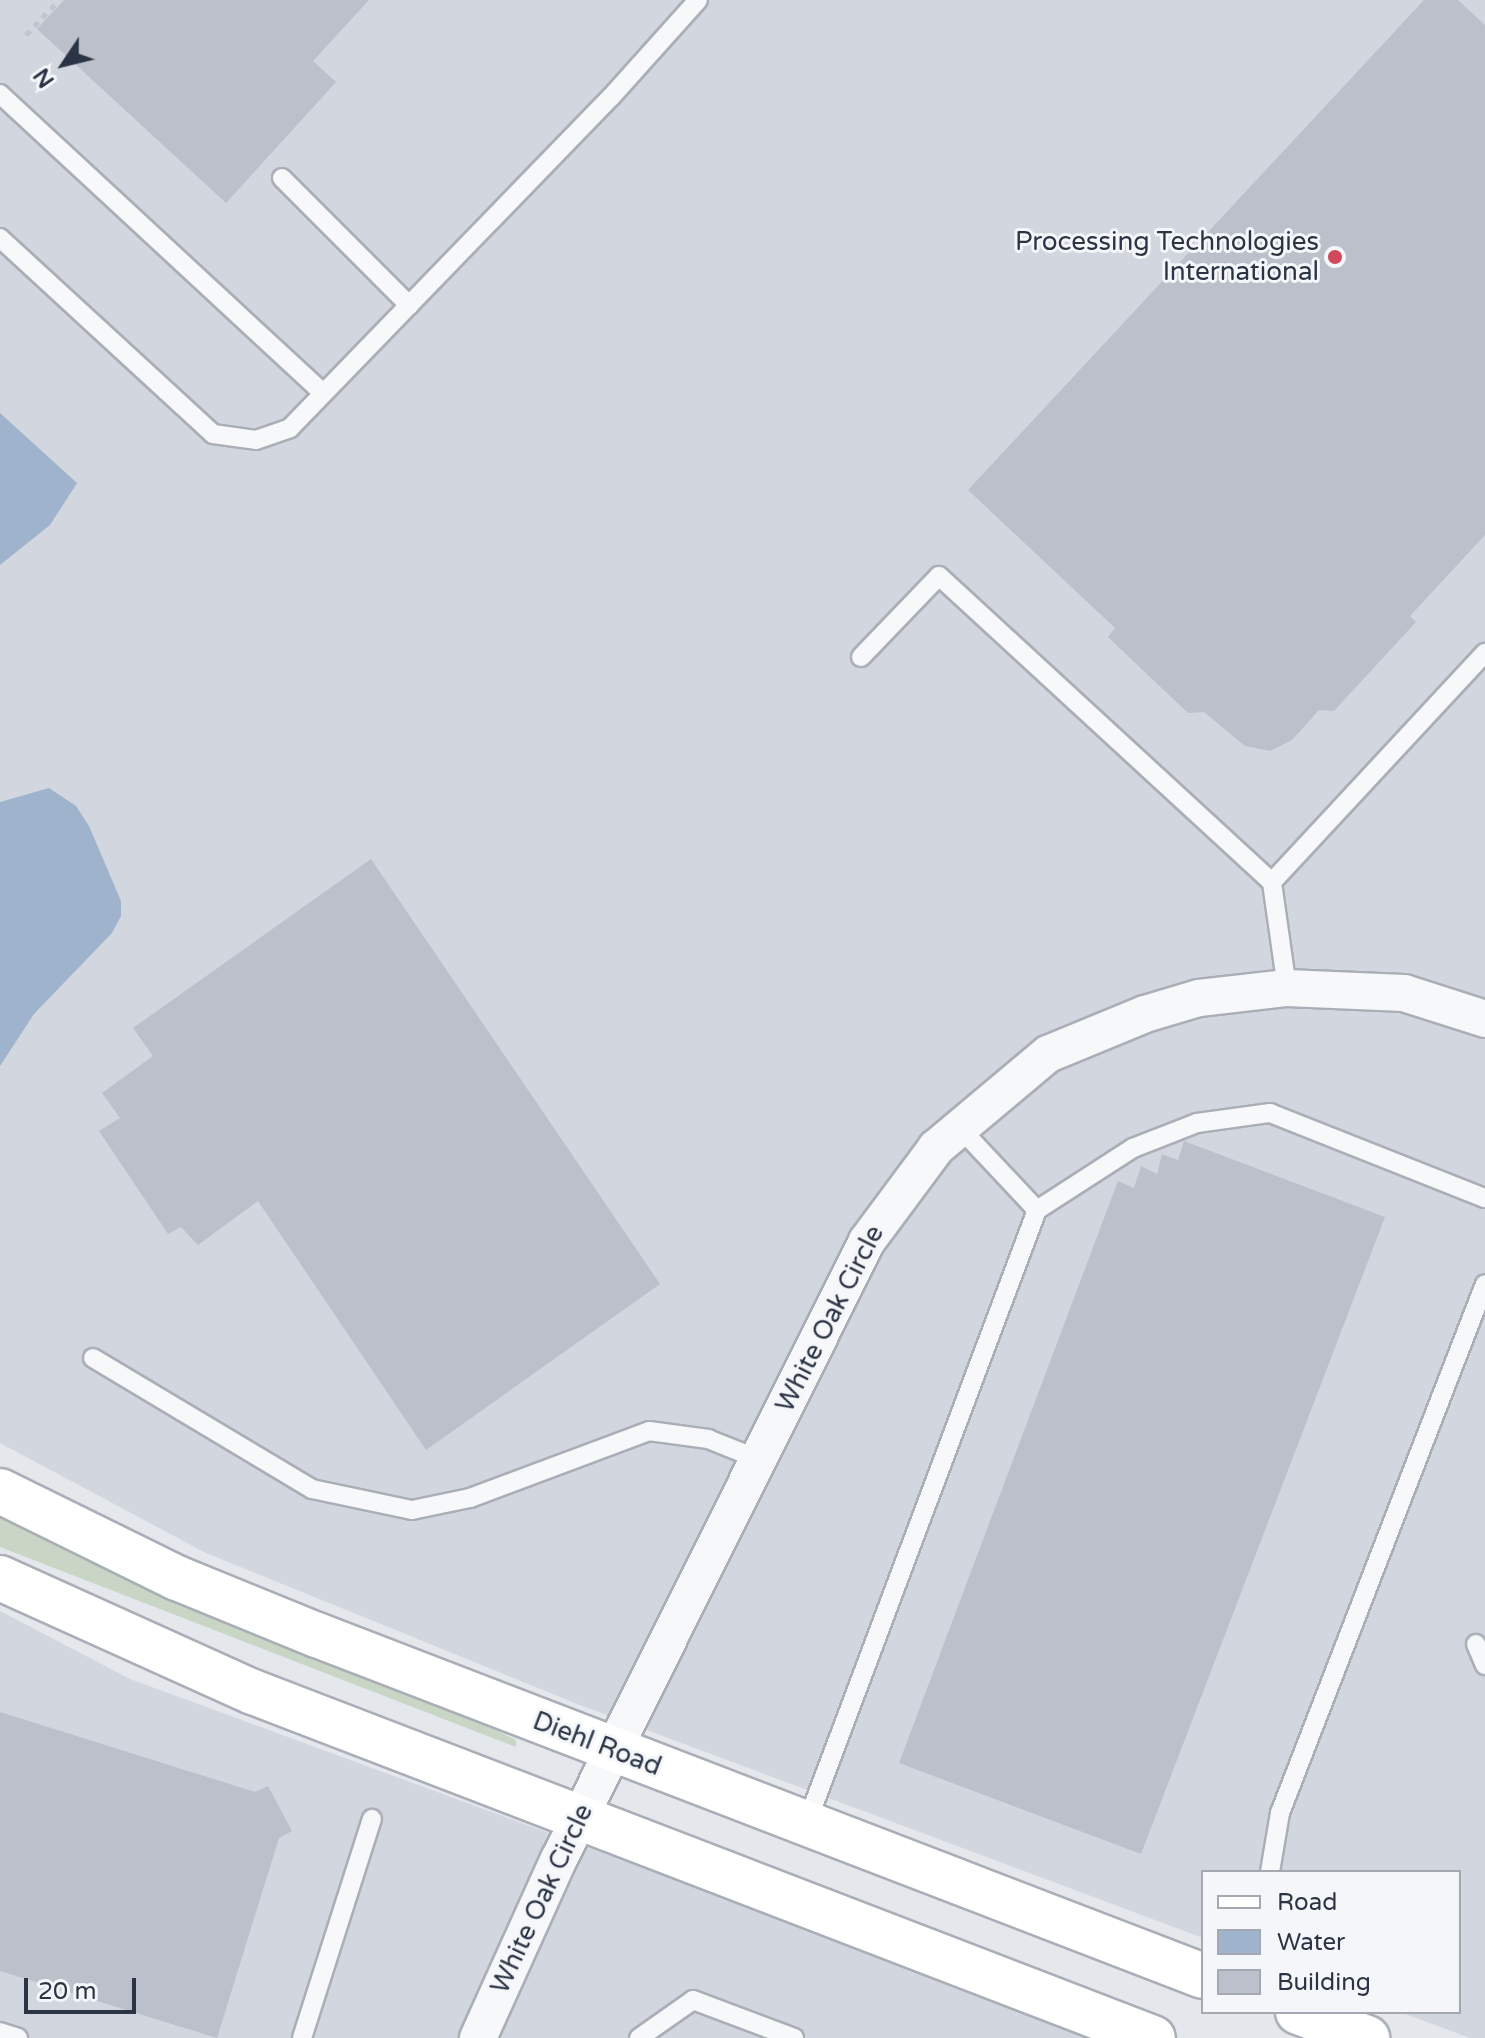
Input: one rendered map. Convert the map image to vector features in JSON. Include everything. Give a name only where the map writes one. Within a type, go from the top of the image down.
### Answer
[{"type":"street","name":"White Oak Circle","points":[[478,2038],[579,1818],[867,1241],[904,1185],[958,1126],[1048,1054],[1115,1025],[1199,998],[1287,988],[1404,993],[1485,1019]]},
{"type":"street","name":"Diehl Road","points":[[0,1491],[177,1578],[612,1751],[1201,1975]]},
{"type":"street","points":[[0,1578],[239,1686],[579,1818],[1106,2030],[1153,2038]]},
{"type":"street","points":[[1303,2014],[1367,2038]]},
{"type":"lane","points":[[0,238],[213,434],[256,440],[290,428],[698,0]]},
{"type":"lane","points":[[0,94],[323,393]]},
{"type":"lane","points":[[282,178],[409,305]]},
{"type":"lane","points":[[861,657],[939,576],[1272,882],[1287,988]]},
{"type":"lane","points":[[1272,882],[1485,653]]},
{"type":"lane","points":[[806,1825],[1037,1210],[1133,1148],[1197,1123],[1270,1113],[1485,1198]]},
{"type":"lane","points":[[958,1126],[1037,1210]]},
{"type":"lane","points":[[1270,1870],[1280,1813],[1485,1284]]},
{"type":"lane","points":[[93,1358],[312,1489],[412,1510],[470,1498],[649,1431],[708,1439],[758,1459]]},
{"type":"lane","points":[[1476,1644],[1485,1665]]},
{"type":"lane","points":[[302,2038],[372,1819]]},
{"type":"lane","points":[[639,2038],[693,2000],[794,2038]]},
{"type":"lane","points":[[0,2032],[18,2038]]},
{"type":"path","points":[[26,35],[59,0]]},
{"type":"shaded area","points":[[0,0],[1485,0],[1485,2038],[1470,2038],[1405,2014],[1461,2014],[1461,1870],[1201,1870],[1201,1937],[580,1705],[206,1553],[0,1443]]},
{"type":"shaded area","points":[[0,1611],[130,1679],[1106,2038],[0,2038]]},
{"type":"green space","points":[[0,1515],[159,1596],[480,1722],[516,1740],[516,1747],[0,1547]]},
{"type":"water","points":[[0,413],[77,483],[50,525],[0,565]]},
{"type":"water","points":[[49,788],[76,806],[89,826],[121,901],[121,916],[112,933],[34,1014],[0,1066],[0,802]]},
{"type":"building","points":[[64,0],[369,0],[313,61],[336,82],[226,203],[37,29]]},
{"type":"building","name":"Processing Technologies International","points":[[1424,0],[1458,0],[1485,25],[1485,535],[1410,616],[1416,622],[1334,711],[1319,710],[1292,740],[1270,751],[1245,746],[1204,712],[1188,713],[1108,637],[1115,628],[968,490]]},
{"type":"building","points":[[371,859],[660,1284],[426,1450],[258,1201],[198,1245],[181,1227],[168,1234],[99,1131],[120,1118],[102,1093],[153,1056],[133,1028]]},
{"type":"building","points":[[1184,1141],[1385,1217],[1141,1854],[899,1763],[1118,1181],[1134,1188],[1141,1166],[1157,1174],[1162,1154],[1178,1160]]},
{"type":"building","points":[[0,1712],[255,1792],[268,1786],[292,1831],[279,1838],[217,2038],[0,1971]]},
{"type":"place","name":"Processing Technologies International","points":[[1335,257]]}]
